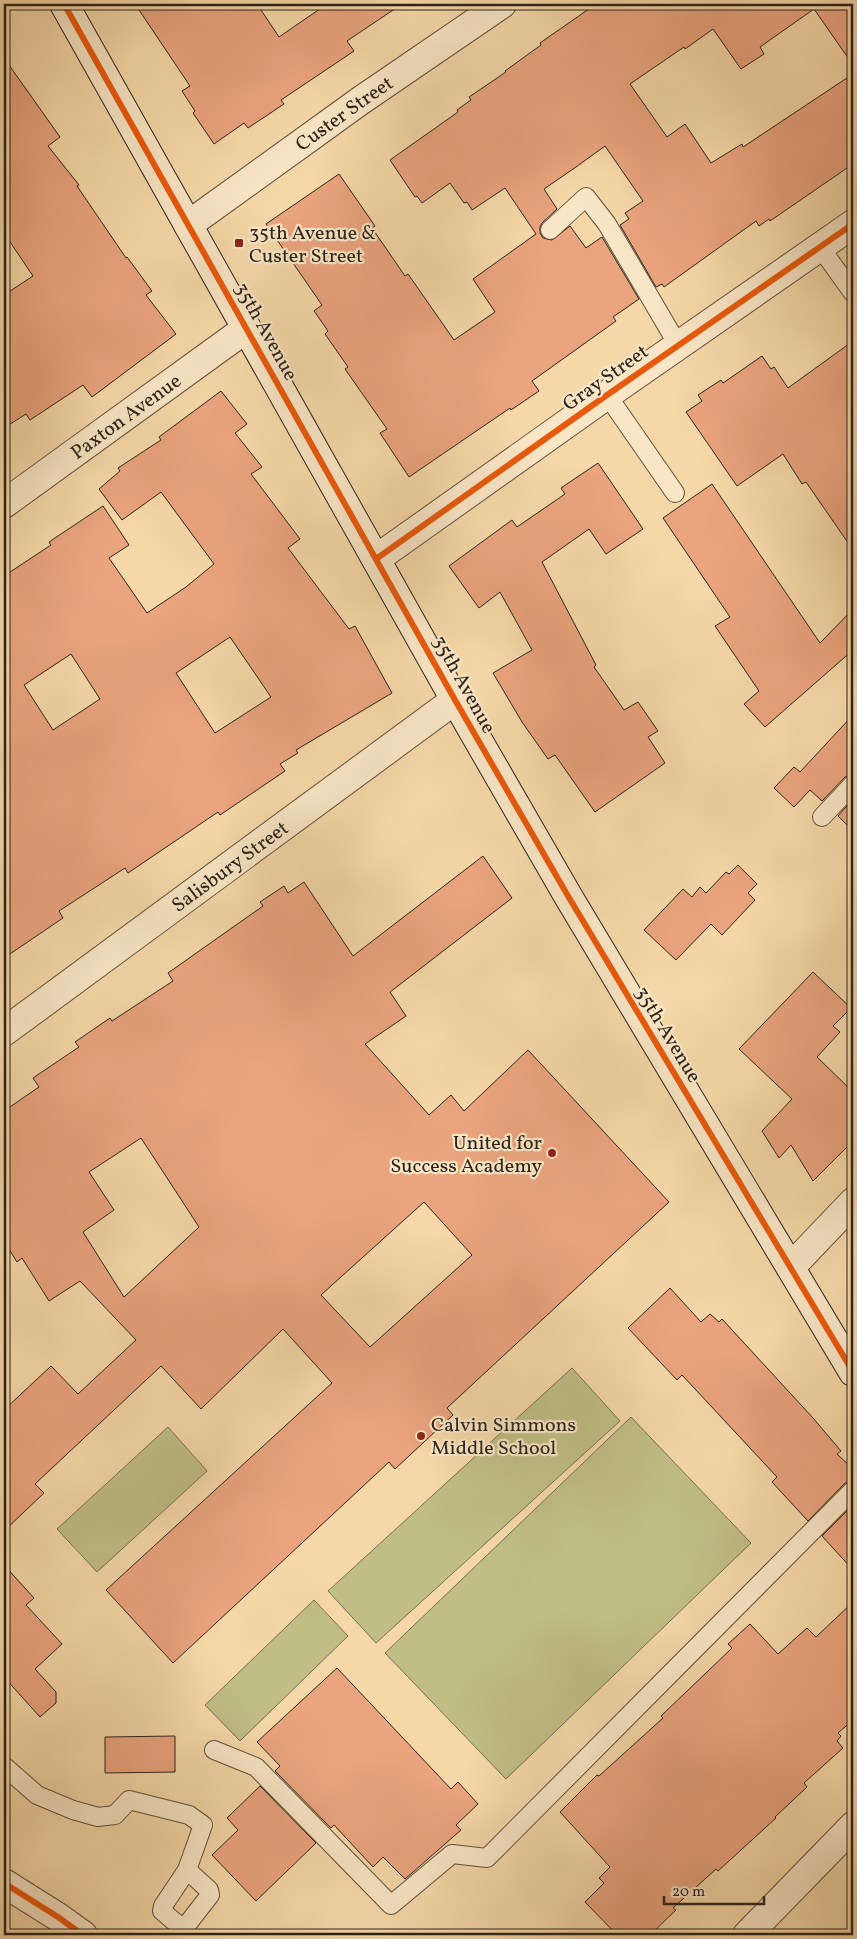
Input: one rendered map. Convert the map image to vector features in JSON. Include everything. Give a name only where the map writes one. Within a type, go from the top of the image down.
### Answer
[{"type":"street","name":"35th Avenue","points":[[64,4],[455,700],[568,896],[853,1372]]},
{"type":"street","name":"Custer Street","points":[[188,225],[360,100],[502,4]]},
{"type":"street","name":"Gray Street","points":[[376,559],[607,394],[853,224]]},
{"type":"street","name":"Paxton Avenue","points":[[4,504],[247,328]]},
{"type":"street","name":"Salisbury Street","points":[[4,1032],[455,700]]},
{"type":"street","points":[[791,1267],[853,1202]]},
{"type":"street","points":[[747,1935],[853,1826]]},
{"type":"street","points":[[4,1883],[83,1935]]},
{"type":"lane","points":[[550,230],[586,197],[607,224],[678,345]]},
{"type":"lane","points":[[820,247],[853,293]]},
{"type":"lane","points":[[607,394],[675,493]]},
{"type":"lane","points":[[822,817],[853,784]]},
{"type":"lane","points":[[214,1750],[256,1767],[391,1905],[452,1854],[487,1858],[853,1490]]},
{"type":"lane","points":[[4,1766],[37,1795],[73,1810],[98,1817],[115,1815],[129,1800],[189,1815],[202,1825],[187,1870],[163,1906],[162,1911],[181,1932],[210,1895],[209,1890],[187,1870]]},
{"type":"shaded area","points":[[572,1368],[620,1421],[376,1643],[328,1591]]},
{"type":"shaded area","points":[[631,1417],[751,1543],[506,1779],[385,1653]]},
{"type":"shaded area","points":[[168,1427],[207,1471],[97,1572],[57,1529]]},
{"type":"shaded area","points":[[314,1600],[348,1636],[240,1741],[205,1705]]},
{"type":"building","points":[[135,4],[257,4],[279,37],[327,4],[402,4],[347,41],[354,51],[281,100],[284,104],[248,128],[244,123],[214,144],[193,113],[195,111],[182,91],[190,86]]},
{"type":"building","points":[[596,4],[853,4],[853,65],[814,9],[760,47],[764,54],[741,69],[713,29],[630,84],[667,137],[685,124],[711,163],[742,144],[743,147],[853,74],[853,164],[770,221],[769,219],[759,226],[756,221],[664,287],[662,284],[656,287],[620,225],[629,219],[625,213],[643,201],[605,146],[544,189],[557,209],[540,227],[540,233],[543,238],[552,240],[570,226],[586,248],[602,237],[639,299],[613,317],[616,321],[532,381],[539,391],[511,410],[510,408],[409,477],[380,433],[387,429],[345,369],[348,367],[325,334],[328,331],[314,311],[322,305],[266,224],[339,174],[375,226],[372,228],[405,276],[408,274],[454,340],[495,312],[473,279],[536,234],[505,188],[472,210],[467,202],[464,203],[450,183],[422,203],[417,196],[415,197],[390,160],[458,112],[457,110],[471,100],[469,97],[506,72],[541,45],[540,43]]},
{"type":"building","points":[[4,58],[60,137],[48,146],[79,185],[77,186],[126,258],[152,291],[146,295],[176,334],[92,397],[83,385],[30,420],[26,414],[4,428],[4,295],[33,276],[4,233]]},
{"type":"building","points":[[853,341],[853,550],[806,482],[802,484],[783,454],[737,486],[686,412],[702,401],[698,395],[721,380],[723,383],[762,356],[771,369],[774,367],[788,388]]},
{"type":"building","points":[[221,391],[247,424],[235,433],[262,467],[251,474],[300,539],[288,548],[349,629],[355,626],[392,693],[296,750],[298,753],[280,764],[285,771],[220,815],[218,812],[128,873],[125,868],[59,911],[63,918],[4,958],[4,576],[51,545],[49,542],[103,506],[129,545],[109,558],[147,613],[186,587],[214,564],[161,492],[122,520],[99,489],[120,471],[118,468],[161,440],[159,437]],"holes":[[[230,637],[271,697],[215,733],[176,673]],[[71,654],[100,699],[53,730],[24,685]]]},
{"type":"building","points":[[598,463],[643,529],[606,554],[589,529],[542,562],[596,665],[594,667],[624,710],[638,702],[658,731],[648,737],[665,763],[595,812],[555,755],[548,759],[522,722],[493,673],[532,650],[500,592],[479,608],[449,566],[512,520],[517,527],[565,494],[561,488]]},
{"type":"building","points":[[712,484],[820,643],[853,609],[853,650],[765,727],[744,704],[759,691],[715,626],[730,617],[663,518]]},
{"type":"building","points":[[853,715],[853,774],[845,777],[822,801],[810,790],[794,807],[774,788],[794,767],[800,772]]},
{"type":"building","points":[[853,799],[853,831],[838,816]]},
{"type":"building","points":[[483,856],[512,898],[390,992],[406,1016],[365,1044],[429,1115],[451,1095],[464,1111],[528,1050],[669,1202],[447,1408],[453,1415],[395,1469],[389,1462],[173,1663],[106,1590],[332,1383],[283,1329],[201,1409],[161,1366],[35,1484],[44,1493],[4,1531],[4,1410],[51,1366],[78,1394],[136,1340],[80,1281],[49,1301],[22,1258],[17,1262],[4,1241],[4,1111],[39,1087],[33,1078],[79,1047],[75,1042],[110,1018],[112,1021],[173,981],[168,973],[263,906],[260,902],[284,886],[288,893],[304,882],[353,956]],"holes":[[[141,1138],[199,1227],[124,1297],[83,1232],[114,1210],[89,1172]],[[424,1202],[472,1255],[370,1347],[321,1295]]]},
{"type":"building","points":[[738,865],[757,884],[748,893],[755,900],[722,935],[711,924],[676,960],[644,930],[683,889],[692,897],[700,887],[706,893],[726,872],[729,874]]},
{"type":"building","points":[[813,972],[851,1008],[833,1026],[840,1032],[817,1057],[853,1092],[853,1141],[813,1181],[791,1145],[779,1158],[762,1131],[792,1099],[739,1049]]},
{"type":"building","points":[[670,1288],[701,1322],[710,1314],[719,1322],[722,1319],[813,1418],[841,1451],[837,1454],[853,1469],[853,1480],[845,1483],[808,1521],[772,1482],[777,1477],[682,1375],[677,1380],[628,1328]]},
{"type":"building","points":[[853,1505],[853,1570],[822,1536]]},
{"type":"building","points":[[4,1565],[34,1598],[26,1605],[62,1644],[35,1669],[56,1692],[56,1703],[40,1717],[4,1677]]},
{"type":"building","points":[[853,1602],[853,1720],[838,1733],[841,1736],[837,1741],[843,1748],[804,1783],[807,1787],[776,1818],[718,1871],[716,1869],[673,1908],[676,1910],[650,1935],[617,1935],[585,1902],[604,1883],[599,1878],[610,1867],[560,1812],[597,1775],[599,1776],[663,1718],[661,1716],[732,1648],[728,1644],[750,1624],[778,1654],[807,1628],[816,1637]]},
{"type":"building","points":[[337,1668],[451,1789],[458,1782],[478,1804],[456,1825],[461,1830],[405,1879],[383,1857],[373,1867],[334,1825],[331,1828],[275,1771],[280,1766],[257,1742]]},
{"type":"building","points":[[175,1736],[175,1772],[105,1773],[105,1737]]},
{"type":"building","points":[[260,1786],[316,1843],[256,1901],[212,1855],[238,1830],[227,1818]]},
{"type":"cycle path","points":[[64,4],[455,700],[568,896],[853,1372]]},
{"type":"cycle path","points":[[376,559],[853,224]]},
{"type":"cycle path","points":[[4,1883],[83,1935]]},
{"type":"place","name":"35th Avenue & Custer Street","points":[[239,243]]},
{"type":"place","name":"United for Success Academy","points":[[552,1153]]},
{"type":"place","name":"Calvin Simmons Middle School","points":[[421,1436]]}]
